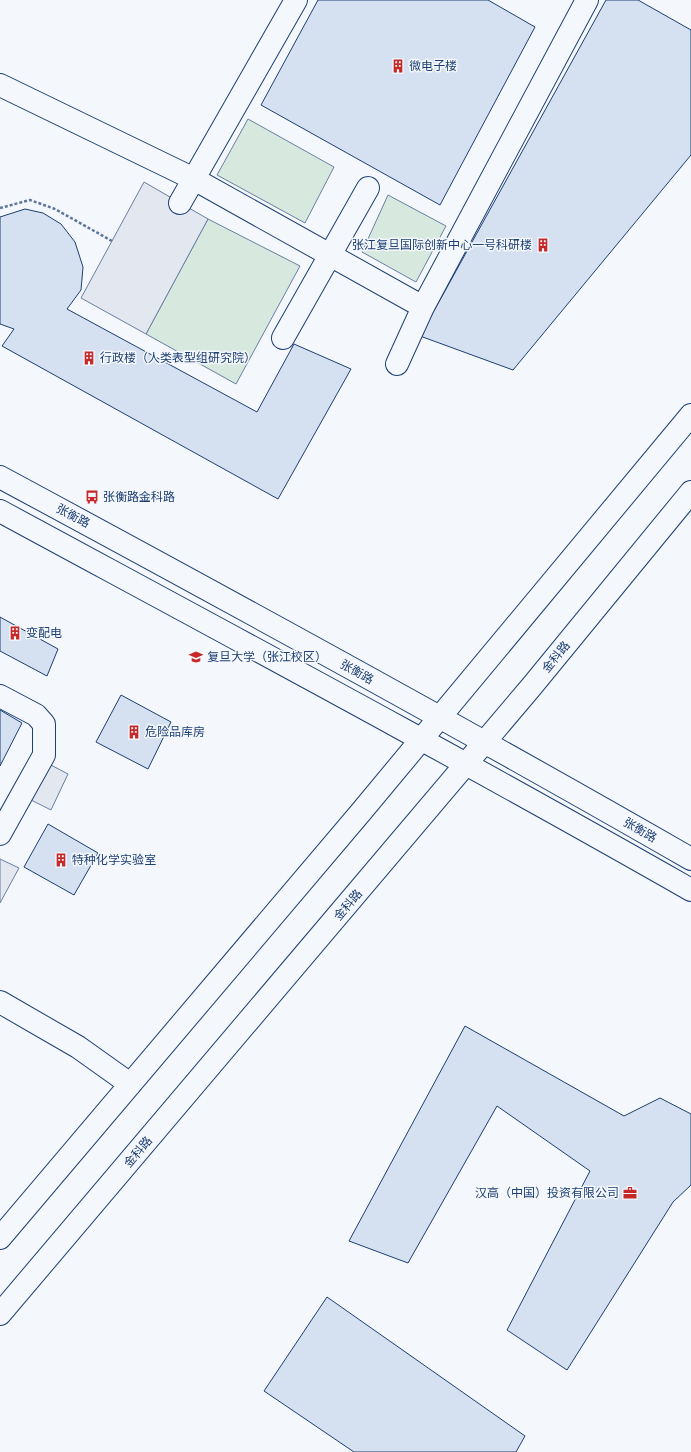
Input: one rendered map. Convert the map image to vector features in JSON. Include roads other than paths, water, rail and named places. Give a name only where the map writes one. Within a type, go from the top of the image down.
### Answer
[{"type":"main road","points":[[180,203],[296,0]]},
{"type":"main road","points":[[397,364],[423,307],[587,0]]},
{"type":"main road","points":[[0,85],[194,179],[423,307]]},
{"type":"main road","points":[[283,338],[368,188]]},
{"type":"main road","points":[[0,1238],[440,718],[691,415]]},
{"type":"main road","name":"张衡路","points":[[0,477],[485,742],[691,859]]},
{"type":"main road","name":"金科路","points":[[0,1314],[467,764],[691,492]]},
{"type":"main road","points":[[0,511],[326,686],[691,890]]},
{"type":"main road","points":[[0,696],[36,715],[44,724],[44,755],[0,834]]},
{"type":"main road","points":[[0,1002],[78,1047],[130,1084]]},
{"type":"place","name":"微电子楼","points":[[398,66]]},
{"type":"place","name":"张江复旦国际创新中心一号科研楼","points":[[543,245]]},
{"type":"place","name":"行政楼（人类表型组研究院）","points":[[89,358]]},
{"type":"place","name":"张衡路金科路","points":[[92,497]]},
{"type":"place","name":"变配电","points":[[15,633]]},
{"type":"place","name":"复旦大学（张江校区）","points":[[196,657]]},
{"type":"place","name":"危险品库房","points":[[134,732]]},
{"type":"place","name":"特种化学实验室","points":[[61,860]]},
{"type":"place","name":"汉高（中国）投资有限公司","points":[[630,1193]]}]
